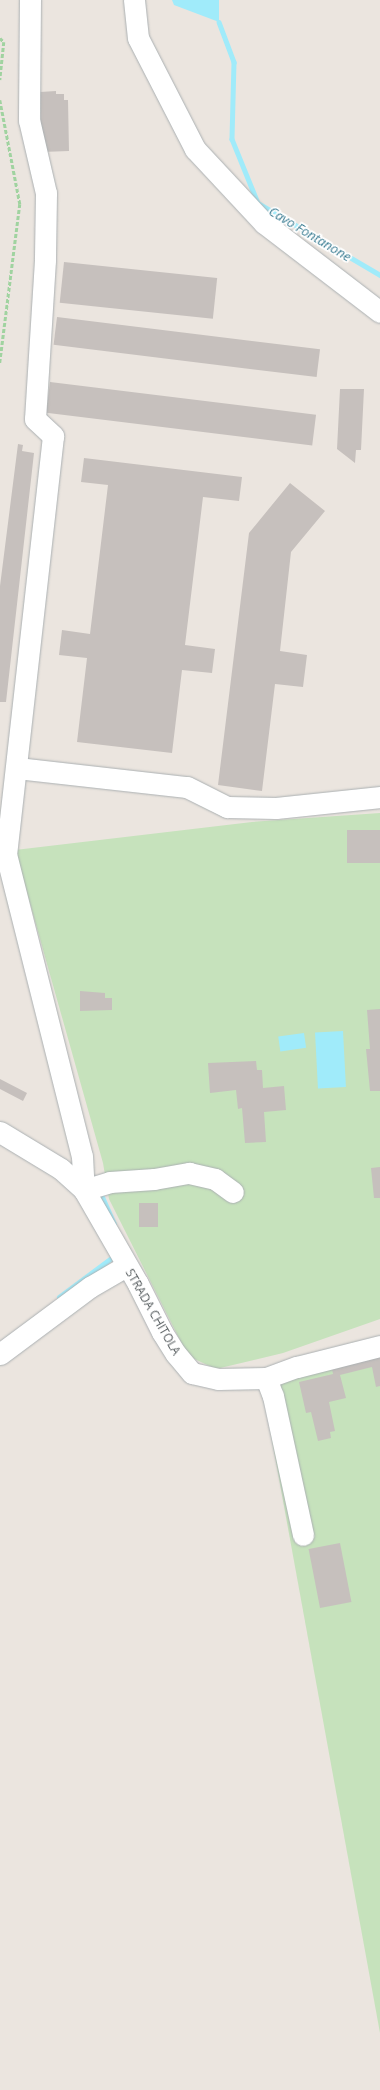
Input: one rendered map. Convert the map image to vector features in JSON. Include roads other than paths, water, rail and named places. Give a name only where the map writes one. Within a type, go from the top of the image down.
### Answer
[{"type":"street","points":[[30,0],[29,120],[46,193],[45,260],[34,419],[52,436],[17,768],[9,819],[6,854],[82,1156],[84,1190],[110,1182],[154,1179],[189,1173],[215,1179],[233,1192]]},
{"type":"street","points":[[134,0],[138,38],[195,149],[264,223],[380,312]]},
{"type":"street","points":[[17,768],[187,787],[227,807],[276,808],[380,797]]},
{"type":"street","name":"STRADA CHITOLA","points":[[0,1132],[61,1169],[84,1190],[97,1210],[126,1266],[138,1284],[162,1332],[176,1354],[192,1373],[218,1379],[266,1378],[297,1367],[380,1346]]},
{"type":"street","points":[[0,1354],[90,1287],[126,1266]]},
{"type":"street","points":[[266,1378],[273,1396],[303,1536]]},
{"type":"water","points":[[172,0],[219,0],[219,22],[174,5]]},
{"type":"water","points":[[343,1031],[346,1087],[318,1088],[315,1032]]},
{"type":"water","points":[[304,1033],[306,1048],[280,1051],[278,1037]]},
{"type":"waterway","name":"Cavo Fontanone","points":[[219,22],[234,62],[232,139],[258,203],[380,275]]},
{"type":"waterway","points":[[102,1196],[114,1223]]},
{"type":"waterway","points":[[59,1297],[114,1256]]}]
